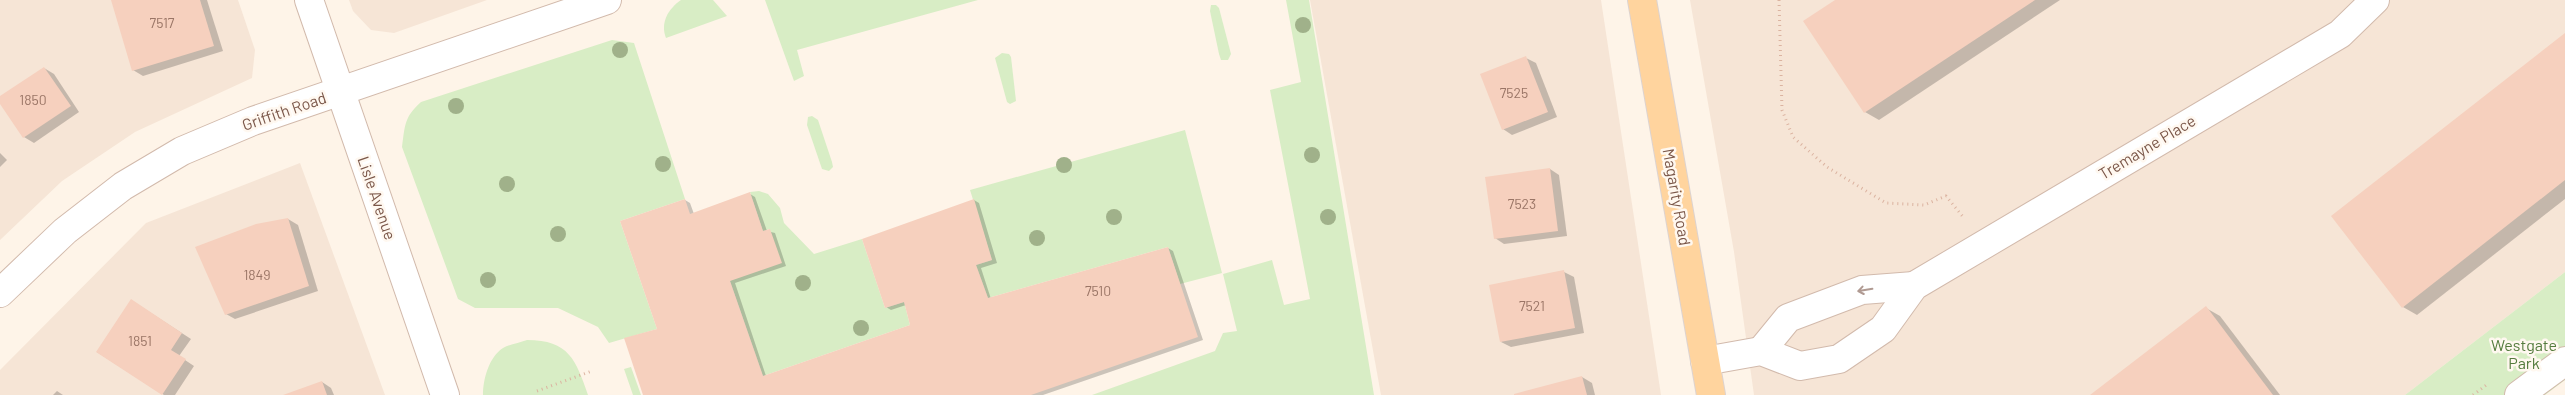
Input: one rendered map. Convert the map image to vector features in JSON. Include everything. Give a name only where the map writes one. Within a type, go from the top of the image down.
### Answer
[{"type":"main road","name":"Magarity Road","points":[[1642,0],[1711,395]]},
{"type":"street","name":"Lisle Avenue","points":[[309,0],[445,395]]},
{"type":"street","name":"Griffith Road","points":[[0,294],[65,231],[123,186],[182,150],[253,121],[607,0]]},
{"type":"street","name":"Tremayne Place","points":[[1914,286],[1862,290],[1788,318],[1761,351],[1800,366],[1839,359],[1883,329],[1914,286],[2340,34],[2375,0]]},
{"type":"street","points":[[1705,360],[1761,351]]},
{"type":"street","points":[[2519,395],[2565,361]]},
{"type":"path","points":[[1779,0],[1782,110],[1793,137],[1827,167],[1886,203],[1924,205],[1946,196],[1984,243]]},
{"type":"path","points":[[538,392],[592,371]]},
{"type":"shaded area","points":[[0,0],[238,0],[255,50],[252,78],[135,132],[62,181],[0,240]]},
{"type":"shaded area","points":[[349,0],[487,0],[394,33],[371,30],[353,11]]},
{"type":"shaded area","points":[[1310,0],[1601,0],[1661,395],[1381,395]]},
{"type":"shaded area","points":[[1690,0],[2565,0],[2565,272],[2405,395],[1754,395],[1734,252]]},
{"type":"shaded area","points":[[300,163],[385,395],[0,395],[0,370],[146,223]]},
{"type":"green space","points":[[681,0],[713,0],[727,16],[666,38],[664,27],[666,17]]},
{"type":"green space","points":[[765,0],[978,0],[797,50],[804,76],[794,81]]},
{"type":"green space","points":[[1286,0],[1309,0],[1374,395],[1092,395],[1215,351],[1223,333],[1237,331],[1223,274],[1272,260],[1284,305],[1310,299],[1270,90],[1301,82]]},
{"type":"green space","points":[[1211,5],[1216,5],[1219,8],[1231,54],[1228,60],[1221,60],[1219,54],[1210,11]]},
{"type":"green space","points":[[612,40],[634,43],[685,199],[620,221],[657,329],[609,343],[598,327],[558,308],[475,308],[458,299],[402,147],[408,117],[421,102]]},
{"type":"green space","points":[[1002,53],[1009,54],[1011,57],[1016,101],[1010,104],[1007,102],[995,58]]},
{"type":"green space","points":[[812,116],[818,120],[832,162],[833,167],[829,171],[822,169],[807,125],[808,117]]},
{"type":"green space","points":[[1185,130],[1222,273],[1180,284],[1168,247],[988,298],[976,265],[992,260],[970,190]]},
{"type":"green space","points":[[759,191],[768,194],[780,208],[784,223],[814,254],[862,239],[885,308],[904,302],[910,325],[763,376],[730,281],[770,229],[763,231],[750,192]]},
{"type":"green space","name":"Westgate Park","points":[[2565,272],[2565,380],[2545,395],[2405,395]]},
{"type":"green space","points":[[527,340],[553,344],[569,354],[579,372],[588,395],[483,395],[486,375],[498,352],[509,345]]},
{"type":"green space","points":[[631,367],[641,395],[633,395],[624,369]]},
{"type":"building","points":[[111,0],[200,0],[214,46],[132,71]]},
{"type":"building","points":[[1835,0],[2035,0],[1864,113],[1803,21]]},
{"type":"building","points":[[2565,33],[2565,180],[2402,308],[2331,216]]},
{"type":"building","points":[[1526,56],[1548,112],[1502,130],[1480,74]]},
{"type":"building","points":[[44,67],[71,106],[23,138],[0,104],[0,96]]},
{"type":"building","points":[[1550,168],[1558,231],[1494,239],[1485,177]]},
{"type":"building","points":[[750,192],[763,231],[770,229],[782,263],[730,281],[763,376],[910,325],[904,302],[885,308],[862,239],[974,199],[992,260],[976,265],[988,298],[1168,247],[1198,337],[1031,395],[643,395],[624,338],[657,329],[620,221],[685,199],[690,214]]},
{"type":"building","points":[[288,218],[309,286],[225,315],[195,247],[256,224]]},
{"type":"building","points":[[1564,270],[1575,328],[1500,342],[1489,285]]},
{"type":"building","points":[[131,299],[182,333],[171,350],[186,359],[162,395],[96,352]]},
{"type":"building","points":[[2206,306],[2273,395],[2090,395]]},
{"type":"building","points":[[1582,376],[1587,395],[1514,395],[1514,394]]},
{"type":"building","points":[[322,381],[327,395],[283,395]]}]
